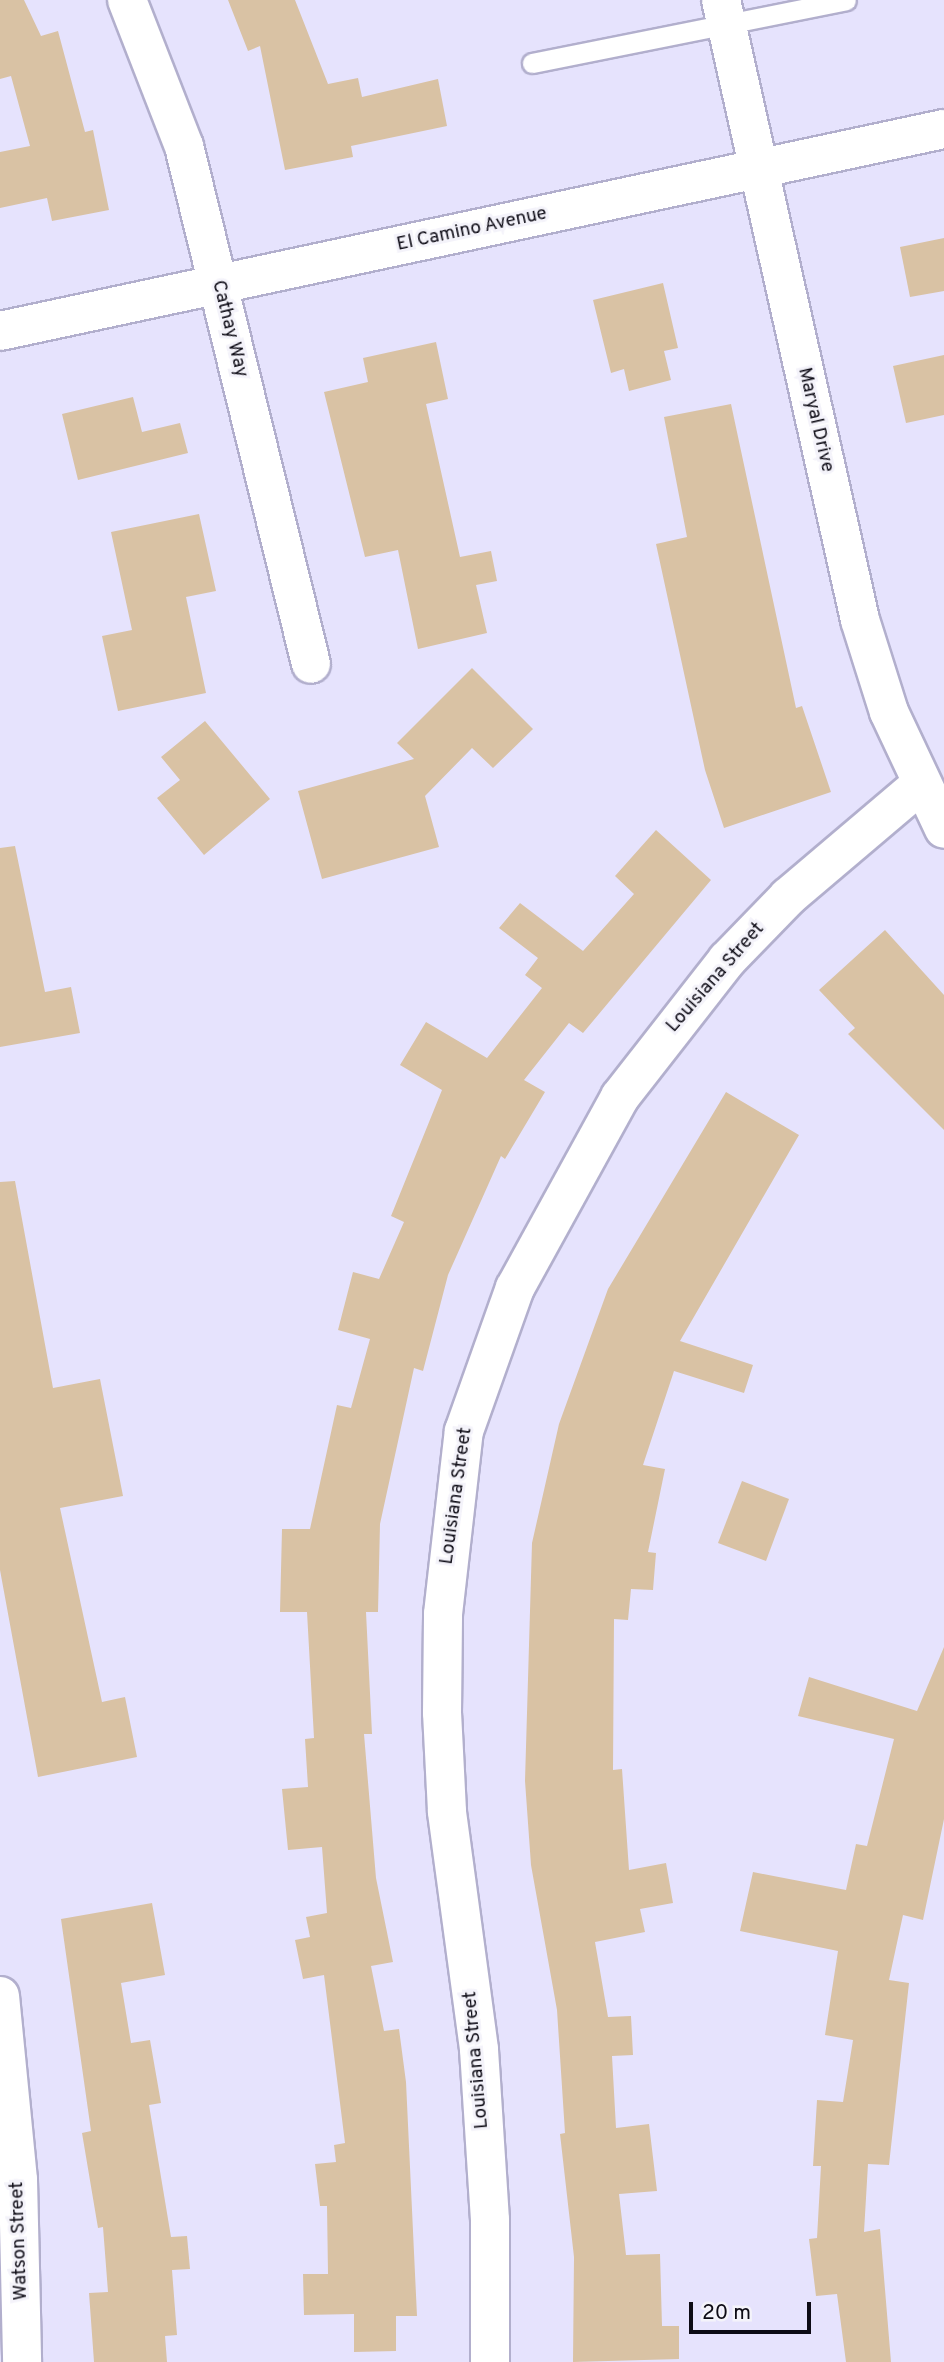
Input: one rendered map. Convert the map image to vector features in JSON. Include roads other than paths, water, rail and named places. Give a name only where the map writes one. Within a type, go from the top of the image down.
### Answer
[{"type":"street","name":"Cathay Way","points":[[127,0],[184,146],[311,664]]},
{"type":"street","name":"Maryal Drive","points":[[724,13],[860,620],[920,785],[944,829]]},
{"type":"street","name":"El Camino Avenue","points":[[0,331],[944,129]]},
{"type":"street","name":"Louisiana Street","points":[[490,2362],[479,2049],[447,1811],[442,1713],[444,1602],[464,1431],[515,1288],[620,1097],[762,924],[920,785]]},
{"type":"street","name":"Watson Street","points":[[0,1996],[18,2180],[22,2362]]},
{"type":"lane","points":[[531,63],[724,13],[846,0]]}]
